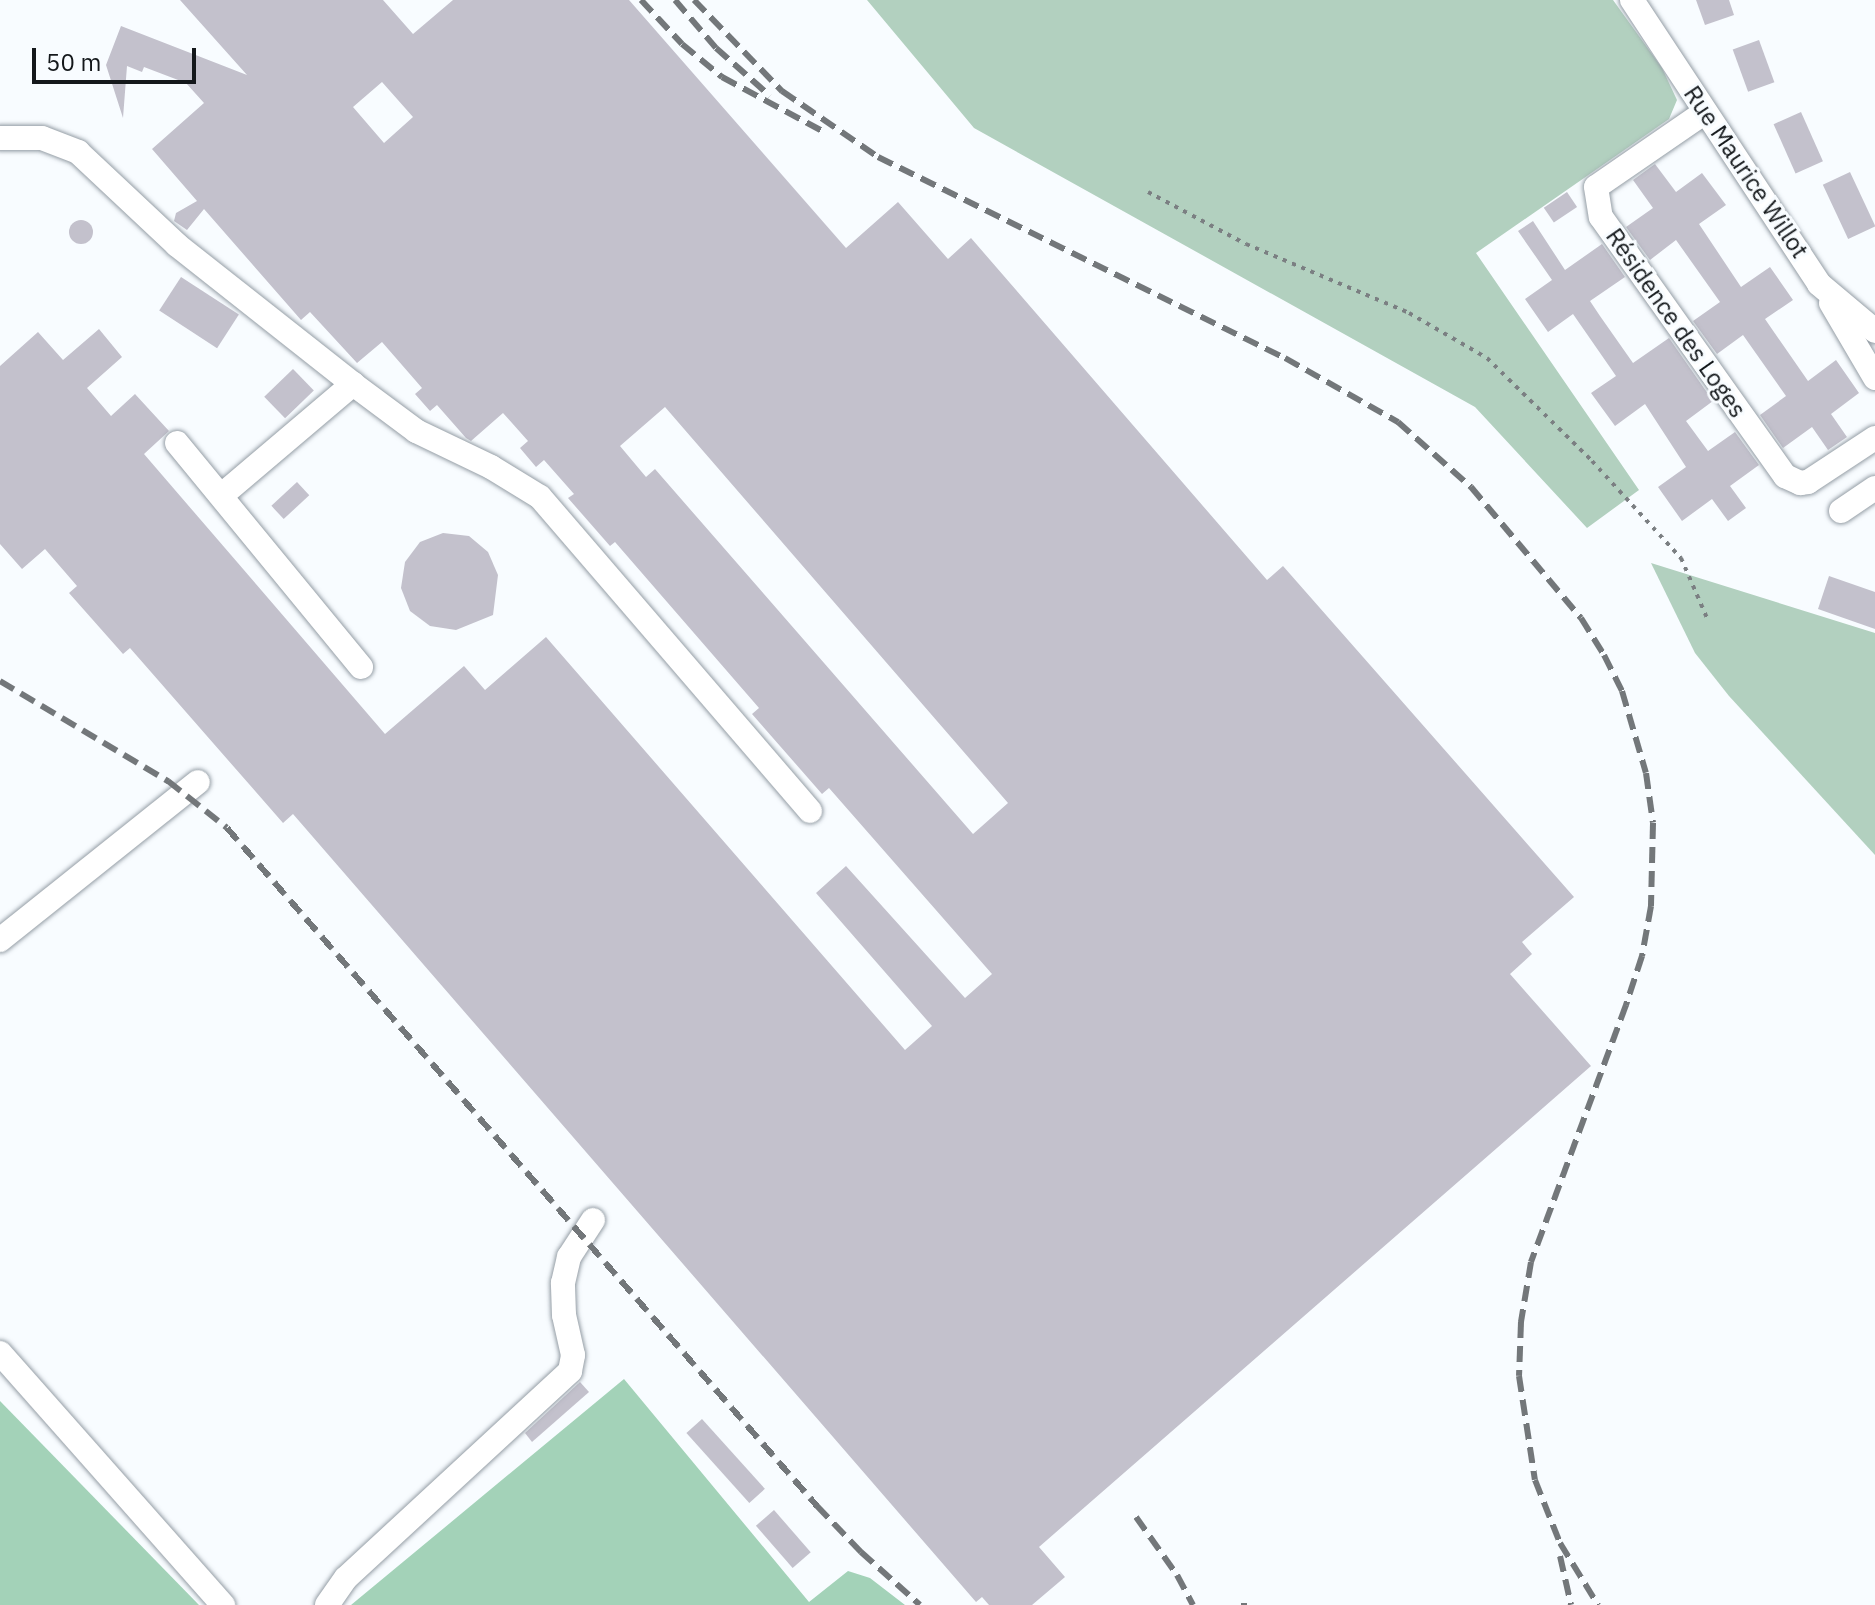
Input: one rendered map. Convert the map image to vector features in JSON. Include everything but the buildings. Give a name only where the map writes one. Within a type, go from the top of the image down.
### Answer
[{"type":"street","name":"Rue Maurice Willot","points":[[1632,0],[1819,284],[1875,331]]},
{"type":"street","name":"Résidence des Loges","points":[[1705,112],[1596,187],[1601,217],[1785,476],[1800,483],[1808,482],[1875,438]]},
{"type":"street","points":[[0,138],[42,138],[78,152],[177,245],[353,384],[416,431],[491,467],[540,497],[810,811]]},
{"type":"street","points":[[1819,284],[1875,378]]},
{"type":"street","points":[[222,495],[353,384]]},
{"type":"street","points":[[177,443],[361,667]]},
{"type":"street","points":[[1841,511],[1875,488]]},
{"type":"street","points":[[0,940],[198,782]]},
{"type":"street","points":[[327,1605],[346,1578],[570,1371],[573,1355],[564,1315],[563,1283],[569,1257],[593,1220]]},
{"type":"street","points":[[0,1353],[223,1605]]},
{"type":"path","points":[[1148,192],[1246,244],[1409,313],[1487,358],[1592,461],[1681,558],[1707,618]]},
{"type":"green space","points":[[867,0],[1613,0],[1662,68],[1677,100],[1669,119],[1476,253],[1639,490],[1587,528],[1475,407],[974,128]]},
{"type":"green space","points":[[1651,563],[1875,633],[1875,855],[1729,696],[1695,653]]},
{"type":"green space","points":[[624,1379],[809,1602],[848,1571],[870,1578],[905,1605],[351,1605]]},
{"type":"green space","points":[[0,1401],[199,1605],[0,1605]]},
{"type":"railway","points":[[641,0],[682,44],[722,77],[824,132]]},
{"type":"railway","points":[[675,0],[716,48],[770,96]]},
{"type":"railway","points":[[694,0],[782,91],[878,157],[1285,358],[1398,422],[1471,487],[1581,618],[1604,655],[1622,691],[1646,773],[1653,823],[1651,906],[1642,956],[1626,1005],[1531,1262],[1521,1322],[1519,1376],[1535,1480],[1560,1543],[1598,1605]]},
{"type":"railway","points":[[0,681],[168,781],[227,828],[817,1506],[861,1552],[920,1605]]},
{"type":"railway","points":[[1136,1517],[1177,1575],[1193,1605]]},
{"type":"railway","points":[[1560,1556],[1571,1605]]}]
